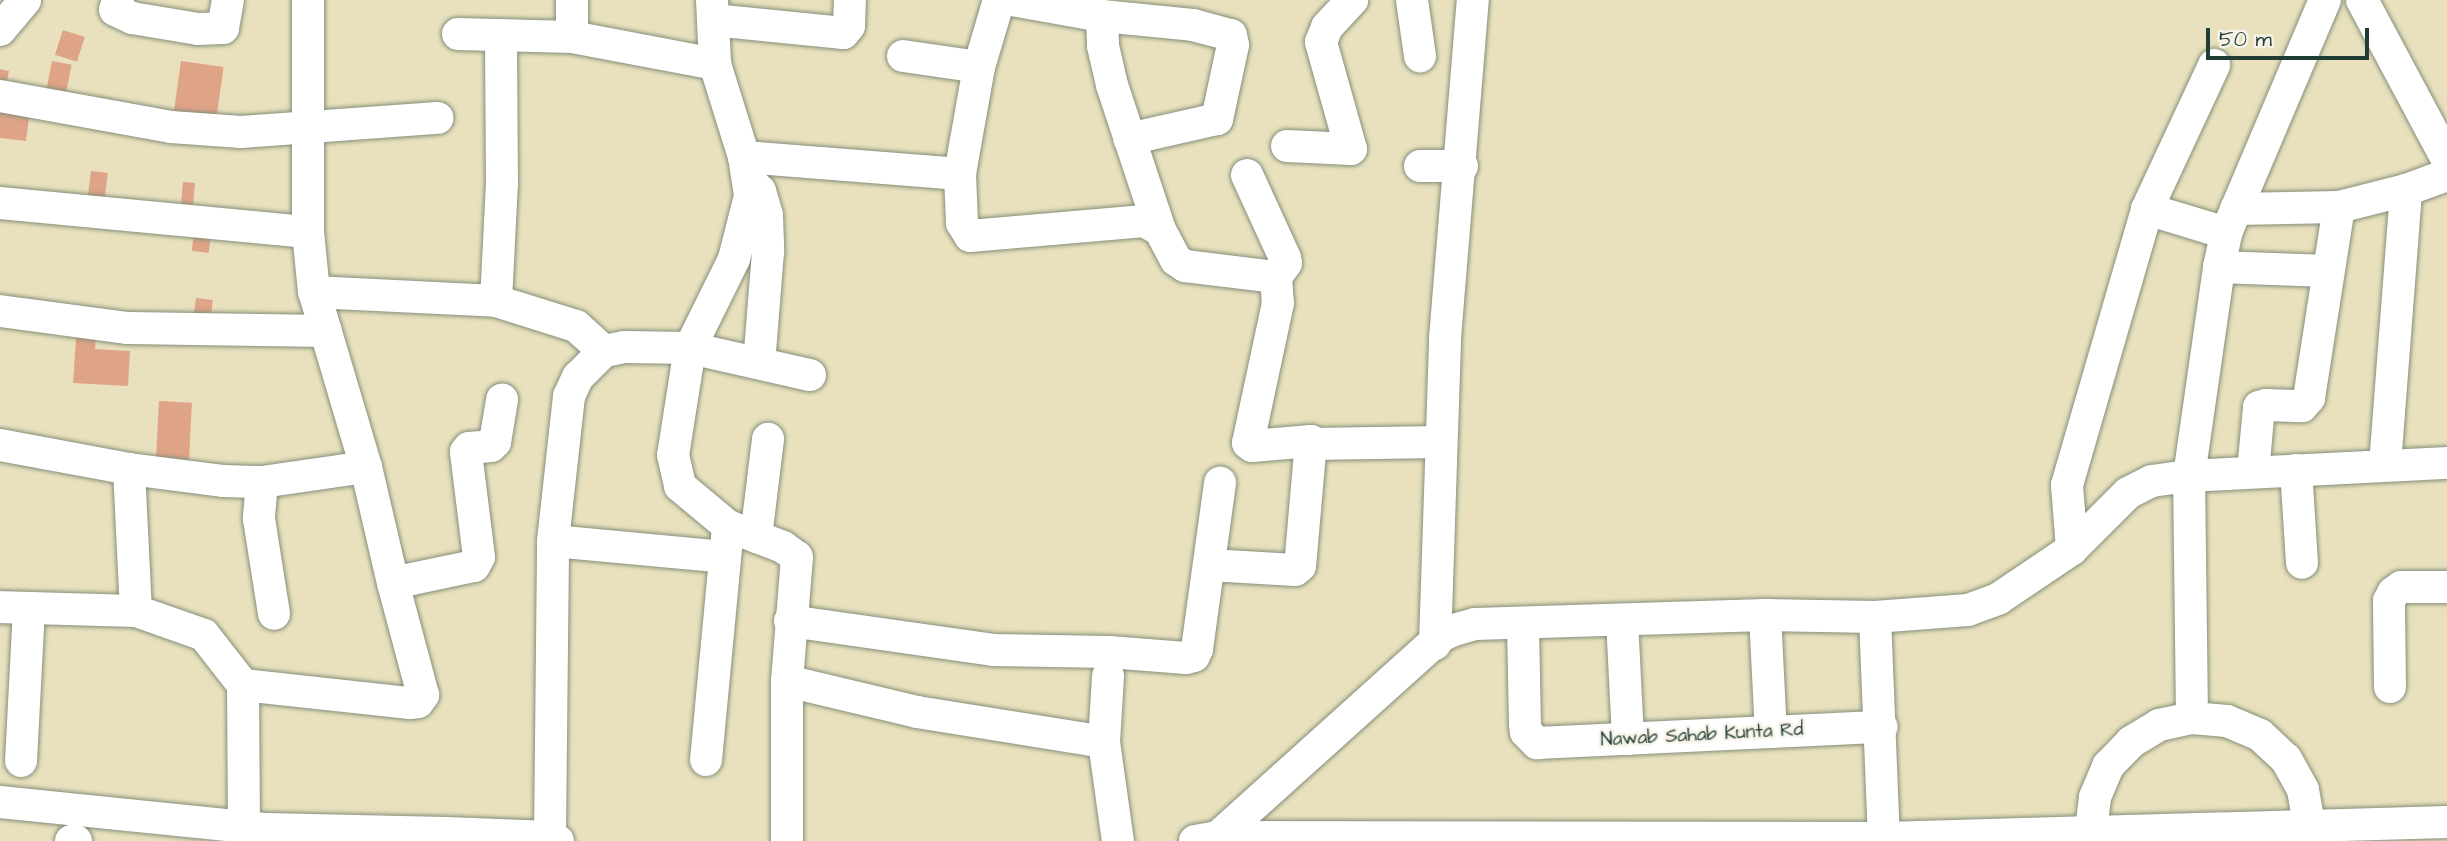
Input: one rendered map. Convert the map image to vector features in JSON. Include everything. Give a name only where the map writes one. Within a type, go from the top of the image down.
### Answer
[{"type":"street","points":[[0,30],[25,0]]},
{"type":"street","points":[[118,0],[115,9],[132,18],[206,29],[223,28],[228,0]]},
{"type":"street","points":[[243,685],[410,703],[418,702],[423,688],[393,583],[366,467],[314,292],[308,232],[308,0]]},
{"type":"street","points":[[572,0],[572,37]]},
{"type":"street","points":[[787,841],[787,681],[797,557],[792,551],[742,531],[680,486],[673,455],[690,348],[734,259],[750,196],[746,167],[715,64],[713,10],[843,33],[849,26],[850,0]]},
{"type":"street","points":[[999,0],[979,67],[960,174],[962,223],[970,236],[1136,221],[1160,230]]},
{"type":"street","points":[[1012,0],[1102,16],[1197,13],[1231,35],[1234,40],[1217,119],[1129,139]]},
{"type":"street","points":[[1287,146],[1351,149],[1321,42],[1327,27],[1352,0]]},
{"type":"street","points":[[1412,0],[1420,56]]},
{"type":"street","points":[[1434,644],[1445,338],[1462,166],[1474,0]]},
{"type":"street","points":[[2192,718],[2189,476],[2219,267],[2231,221],[2325,0]]},
{"type":"street","points":[[2362,0],[2447,159]]},
{"type":"street","points":[[1102,16],[1103,46],[1129,139],[1171,254],[1185,265],[1276,277]]},
{"type":"street","points":[[458,34],[572,37],[715,64]]},
{"type":"street","points":[[496,301],[502,184],[501,35]]},
{"type":"street","points":[[903,55],[979,67]]},
{"type":"street","points":[[2072,549],[2067,485],[2147,209],[2214,65]]},
{"type":"street","points":[[0,96],[171,127],[241,132],[438,118]]},
{"type":"street","points":[[1420,166],[1462,166]]},
{"type":"street","points":[[746,167],[960,174]]},
{"type":"street","points":[[746,167],[760,191],[767,215],[767,293],[759,363]]},
{"type":"street","points":[[1247,175],[1286,263],[1276,277],[1278,303],[1249,446],[1304,440],[1311,444],[1440,442]]},
{"type":"street","points":[[2147,209],[2231,221],[2339,207],[2406,190],[2447,175]]},
{"type":"street","points":[[2385,465],[2406,190]]},
{"type":"street","points":[[0,203],[308,232]]},
{"type":"street","points":[[2253,472],[2259,407],[2302,406],[2309,398],[2339,207]]},
{"type":"street","points":[[2219,267],[2327,271]]},
{"type":"street","points":[[314,292],[496,301],[576,326],[604,351]]},
{"type":"street","points":[[0,311],[128,328],[326,331]]},
{"type":"street","points":[[0,802],[169,830],[554,839],[553,541],[569,396],[578,377],[604,351],[624,347],[690,348],[810,374]]},
{"type":"street","points":[[393,583],[474,566],[479,557],[466,452],[469,448],[491,446],[495,442],[502,400]]},
{"type":"street","points":[[706,760],[724,556],[742,531],[768,439]]},
{"type":"street","points":[[1209,565],[1299,569],[1311,444]]},
{"type":"street","points":[[0,445],[129,469],[224,481],[261,482],[366,467]]},
{"type":"street","points":[[1207,839],[1434,644],[1454,630],[1475,624],[1765,615],[1875,617],[1968,610],[1988,603],[2072,549],[2138,485],[2189,476],[2447,463]]},
{"type":"street","points":[[129,469],[136,611]]},
{"type":"street","points":[[2296,470],[2302,563]]},
{"type":"street","points":[[261,482],[259,519],[274,614]]},
{"type":"street","points":[[790,621],[993,650],[1109,652],[1186,659],[1194,656],[1197,649],[1220,483]]},
{"type":"street","points":[[553,541],[724,556]]},
{"type":"street","points":[[2390,687],[2389,601],[2393,593],[2401,587],[2447,587]]},
{"type":"street","points":[[21,761],[14,608],[136,611],[204,635],[243,685],[259,832]]},
{"type":"street","points":[[1765,615],[1771,732]]},
{"type":"street","points":[[1875,617],[1882,727],[1899,838]]},
{"type":"street","points":[[1622,620],[1628,739]]},
{"type":"street","name":"Nawab Sahab Kunta Rd","points":[[1522,624],[1525,724],[1530,738],[1537,743],[1882,727]]},
{"type":"street","points":[[1108,676],[1104,742],[1118,841]]},
{"type":"street","points":[[787,681],[917,712],[1104,742]]},
{"type":"street","points":[[2092,836],[2095,797],[2108,766],[2130,742],[2159,725],[2192,718],[2227,721],[2260,735],[2286,760],[2303,790],[2307,833]]},
{"type":"street","points":[[1207,839],[2092,836],[2307,833],[2447,822]]},
{"type":"building","points":[[63,30],[85,37],[77,62],[55,55]]},
{"type":"building","points":[[52,61],[72,65],[64,103],[45,99]]},
{"type":"building","points":[[181,61],[224,67],[216,119],[174,113]]},
{"type":"building","points":[[0,69],[9,71],[4,95],[0,94]]},
{"type":"building","points":[[0,106],[30,110],[26,141],[0,138]]},
{"type":"building","points":[[91,171],[108,173],[104,202],[87,200]]},
{"type":"building","points":[[183,182],[195,183],[193,211],[181,210]]},
{"type":"building","points":[[195,225],[212,227],[209,253],[192,251]]},
{"type":"building","points":[[196,298],[213,300],[210,324],[193,322]]},
{"type":"building","points":[[77,324],[97,325],[95,349],[130,351],[128,386],[73,383]]},
{"type":"building","points":[[159,401],[192,403],[189,460],[156,458]]}]
